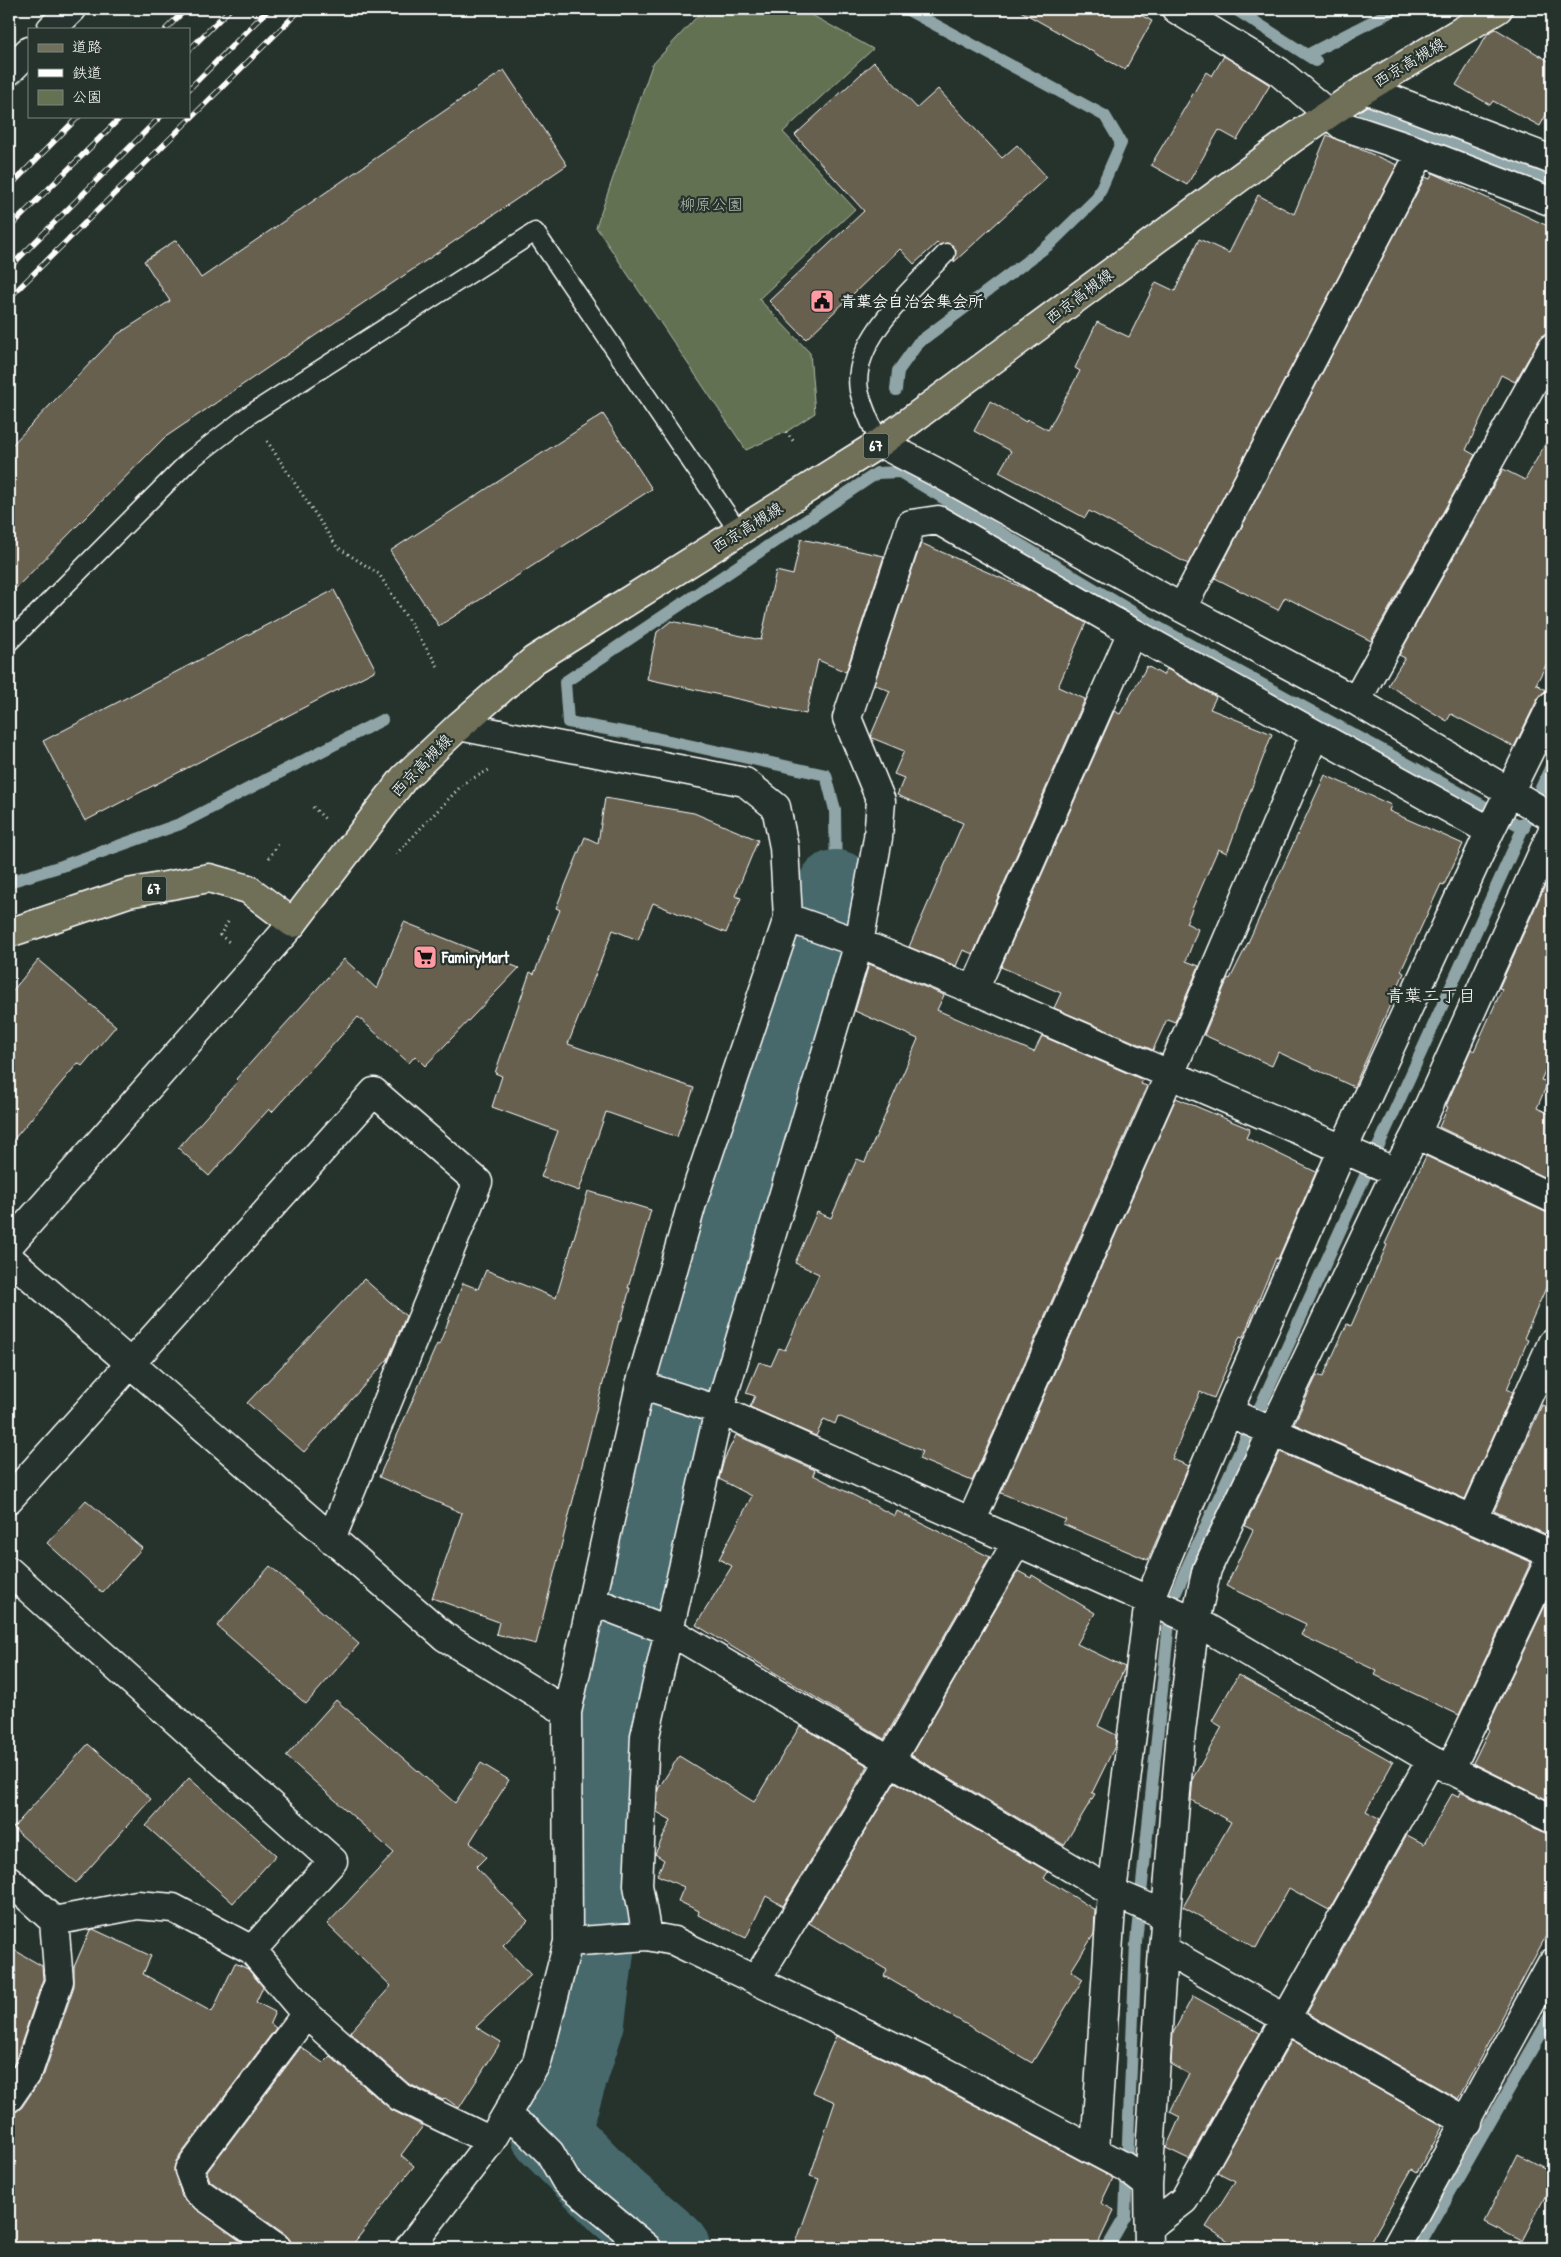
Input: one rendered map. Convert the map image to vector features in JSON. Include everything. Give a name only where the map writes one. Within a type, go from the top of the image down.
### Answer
[{"type":"main road","name":"西京高槻線","points":[[293,923],[404,778],[459,726],[534,660],[880,444],[1328,113],[1364,89],[1498,9]]},
{"type":"main road","name":"67","points":[[9,933],[128,893],[209,878],[248,889],[293,923]]},
{"type":"street","points":[[52,28],[72,9]]},
{"type":"street","points":[[1176,9],[1279,72],[1343,126],[1421,152],[1552,202]]},
{"type":"street","points":[[9,71],[28,52]]},
{"type":"street","points":[[1364,89],[1552,160]]},
{"type":"street","points":[[1182,608],[1421,152]]},
{"type":"street","points":[[1356,701],[1552,348]]},
{"type":"street","points":[[880,444],[942,475],[1182,608],[1356,701],[1503,810]]},
{"type":"street","points":[[647,1936],[638,1885],[645,1736],[719,1410],[859,943],[878,838],[881,801],[847,718],[911,524],[938,520],[1132,632],[1315,734],[1503,810],[1550,821],[1416,1134],[1396,1172],[1207,1569],[1195,1621],[1181,1731],[1163,1949],[1148,2185],[1149,2237]]},
{"type":"street","points":[[974,990],[1132,632]]},
{"type":"street","points":[[1095,2151],[1112,1892],[1148,1600],[1228,1412],[1344,1149],[1552,706]]},
{"type":"street","points":[[410,2248],[491,2141],[536,2062],[568,1942],[567,1712],[640,1385],[694,1200],[788,918],[784,847],[776,807],[745,782],[459,726]]},
{"type":"street","points":[[971,1522],[1170,1074],[1315,734]]},
{"type":"street","points":[[788,918],[859,943],[974,990],[1396,1172]]},
{"type":"street","points":[[9,1245],[293,923]]},
{"type":"street","points":[[9,1499],[128,1363],[374,1092],[478,1182],[331,1538]]},
{"type":"street","points":[[1416,1134],[1552,1198]]},
{"type":"street","points":[[9,1258],[445,1637],[567,1712]]},
{"type":"street","points":[[1474,1519],[1552,1342]]},
{"type":"street","points":[[640,1385],[719,1410],[1195,1621],[1441,1765],[1552,1819]]},
{"type":"street","points":[[1149,2237],[1184,2200],[1287,2018],[1441,1765],[1552,1554],[1228,1412]]},
{"type":"street","points":[[756,1980],[890,1761],[1017,1542]]},
{"type":"street","points":[[9,1571],[333,1861],[252,1950]]},
{"type":"street","points":[[592,1601],[670,1631],[1112,1892],[1166,1915]]},
{"type":"street","points":[[9,1880],[54,1921],[59,1981],[29,2069],[9,2098]]},
{"type":"street","points":[[54,1921],[138,1905],[173,1908],[252,1950],[306,2014],[400,2097],[491,2141]]},
{"type":"street","points":[[568,1942],[647,1936],[674,1941],[934,2066],[1125,2167],[1148,2185]]},
{"type":"street","points":[[1163,1949],[1467,2122]]},
{"type":"street","points":[[1396,2248],[1467,2122],[1552,1962]]},
{"type":"street","points":[[278,2248],[197,2191],[190,2170],[306,2014]]},
{"type":"street","points":[[506,2116],[528,2131],[550,2153],[566,2181],[647,2248]]},
{"type":"lane","points":[[9,642],[189,461],[249,415],[535,232],[739,532]]},
{"type":"lane","points":[[880,444],[865,410],[859,389],[860,363],[880,325],[946,253]]},
{"type":"path","points":[[249,415],[337,547],[379,574],[439,668]]},
{"type":"path","points":[[786,432],[794,442]]},
{"type":"path","points":[[313,808],[382,867],[464,783],[490,770],[499,770]]},
{"type":"green space","name":"柳原公園","points":[[704,9],[801,9],[873,49],[783,132],[855,209],[759,299],[810,353],[815,413],[786,432],[746,450],[596,227],[652,65]]},
{"type":"building","points":[[1017,9],[1129,9],[1152,21],[1125,70]]},
{"type":"building","points":[[1496,29],[1552,63],[1552,104],[1540,126],[1493,101],[1490,105],[1456,85],[1488,33]]},
{"type":"building","points":[[1224,56],[1270,85],[1237,140],[1219,130],[1187,185],[1151,165],[1206,72],[1212,76]]},
{"type":"building","points":[[874,62],[917,108],[938,89],[1002,158],[1017,145],[1047,177],[954,262],[956,250],[948,243],[939,245],[937,243],[914,264],[900,249],[806,339],[769,301],[864,211],[795,135]]},
{"type":"building","points":[[504,70],[567,165],[164,438],[9,595],[9,448],[118,334],[170,301],[144,261],[176,240],[201,278]]},
{"type":"building","points":[[1327,135],[1397,165],[1188,564],[1089,511],[1085,518],[999,472],[1011,451],[974,431],[990,401],[1026,422],[1027,419],[1048,430],[1080,371],[1075,368],[1097,322],[1129,337],[1156,282],[1175,291],[1199,239],[1229,253],[1258,195],[1294,214]]},
{"type":"building","points":[[1433,173],[1552,228],[1552,332],[1544,334],[1539,340],[1515,382],[1501,375],[1466,450],[1475,455],[1371,641],[1285,597],[1278,610],[1215,578],[1425,177],[1430,179]]},
{"type":"building","points":[[603,414],[652,489],[439,626],[390,551]]},
{"type":"building","points":[[1552,432],[1552,654],[1536,684],[1546,690],[1538,698],[1514,747],[1451,714],[1447,721],[1388,685],[1405,658],[1399,655],[1503,469],[1525,480]]},
{"type":"building","points":[[801,539],[884,556],[846,672],[818,660],[806,714],[647,679],[657,632],[671,621],[761,640],[776,571],[793,575]]},
{"type":"building","points":[[921,543],[1026,589],[1086,623],[1058,687],[1085,699],[973,954],[963,950],[956,966],[909,947],[963,823],[897,795],[904,778],[894,774],[904,751],[872,738],[871,735],[890,691],[874,684]]},
{"type":"building","points":[[334,590],[376,670],[85,821],[43,741]]},
{"type":"building","points":[[1147,666],[1163,675],[1167,669],[1216,697],[1210,709],[1272,734],[1227,853],[1218,849],[1186,923],[1198,929],[1186,961],[1199,966],[1175,1022],[1167,1019],[1153,1050],[1054,1008],[1061,993],[1001,967],[1114,711],[1120,714]]},
{"type":"building","points":[[1325,775],[1391,805],[1389,811],[1463,844],[1444,885],[1441,884],[1401,971],[1404,973],[1354,1087],[1278,1052],[1272,1066],[1204,1035],[1228,978],[1230,979],[1245,949]]},
{"type":"building","points":[[605,798],[694,813],[758,840],[735,896],[741,898],[726,933],[653,903],[638,940],[613,930],[568,1044],[694,1088],[677,1137],[606,1112],[579,1191],[541,1177],[558,1131],[492,1107],[502,1076],[495,1073],[530,972],[534,974],[560,910],[556,908],[585,837],[598,843]]},
{"type":"building","points":[[1552,870],[1552,1055],[1541,1080],[1548,1082],[1537,1108],[1552,1115],[1552,1181],[1439,1127],[1471,1049],[1474,1051],[1502,989],[1499,988]]},
{"type":"building","points":[[404,922],[519,968],[425,1066],[415,1056],[409,1063],[358,1017],[272,1112],[269,1109],[209,1176],[178,1148],[238,1081],[236,1079],[344,959],[377,989]]},
{"type":"building","points":[[38,960],[116,1026],[82,1066],[78,1063],[9,1145],[9,995]]},
{"type":"building","points":[[869,964],[944,995],[937,1010],[1034,1052],[1042,1036],[1141,1079],[1143,1080],[1141,1084],[1147,1086],[972,1481],[919,1459],[922,1451],[838,1416],[835,1424],[824,1419],[816,1436],[750,1407],[755,1396],[746,1393],[759,1362],[771,1366],[779,1348],[785,1350],[819,1274],[795,1263],[817,1212],[831,1218],[857,1159],[865,1162],[918,1039],[855,1011]]},
{"type":"building","points":[[1176,1098],[1250,1129],[1246,1138],[1316,1172],[1278,1259],[1276,1258],[1243,1337],[1240,1336],[1214,1398],[1200,1392],[1172,1459],[1189,1466],[1148,1560],[1063,1524],[1066,1520],[1001,1493]]},
{"type":"building","points":[[1426,1156],[1545,1212],[1552,1213],[1552,1274],[1524,1338],[1528,1340],[1507,1389],[1513,1392],[1465,1499],[1294,1424],[1317,1375],[1323,1377],[1347,1324],[1351,1326],[1387,1245],[1385,1244]]},
{"type":"building","points":[[588,1191],[651,1210],[628,1288],[630,1288],[621,1322],[619,1321],[536,1644],[496,1634],[499,1622],[432,1598],[462,1513],[379,1477],[437,1344],[439,1345],[463,1283],[478,1289],[486,1270],[556,1298]]},
{"type":"building","points":[[364,1279],[406,1316],[388,1359],[304,1452],[247,1403]]},
{"type":"building","points":[[1542,1405],[1552,1409],[1552,1537],[1494,1511]]},
{"type":"building","points":[[736,1435],[815,1470],[813,1475],[895,1516],[897,1511],[990,1557],[884,1739],[696,1625],[732,1566],[719,1559],[752,1496],[719,1479],[724,1460]]},
{"type":"building","points":[[1280,1452],[1531,1562],[1459,1715],[1375,1675],[1377,1671],[1301,1635],[1306,1624],[1226,1586],[1253,1530],[1245,1526]]},
{"type":"building","points":[[86,1500],[142,1548],[102,1593],[47,1543]]},
{"type":"building","points":[[270,1566],[359,1644],[306,1704],[217,1626]]},
{"type":"building","points":[[1018,1571],[1031,1578],[1032,1575],[1095,1613],[1077,1644],[1125,1667],[1098,1726],[1116,1735],[1115,1746],[1092,1793],[1095,1794],[1064,1845],[911,1755]]},
{"type":"building","points":[[1552,1591],[1552,1802],[1473,1763],[1489,1730],[1487,1728]]},
{"type":"building","points":[[1238,1675],[1393,1762],[1366,1811],[1380,1819],[1329,1910],[1289,1888],[1256,1948],[1183,1907],[1231,1822],[1191,1800],[1193,1778],[1222,1727],[1212,1721]]},
{"type":"building","points":[[336,1700],[455,1803],[481,1763],[509,1780],[470,1842],[486,1857],[476,1867],[528,1921],[503,1945],[531,1975],[476,2027],[501,2042],[459,2108],[445,2098],[443,2100],[409,2084],[350,2032],[391,1986],[327,1924],[394,1853],[286,1756]]},
{"type":"building","points":[[800,1726],[868,1766],[783,1906],[766,1896],[746,1938],[698,1915],[699,1911],[678,1901],[684,1887],[657,1875],[664,1860],[655,1854],[671,1820],[657,1812],[658,1789],[679,1756],[754,1802]]},
{"type":"building","points":[[88,1744],[151,1799],[76,1883],[13,1828]]},
{"type":"building","points":[[189,1778],[276,1855],[233,1903],[146,1826]]},
{"type":"building","points":[[895,1782],[1048,1872],[1044,1878],[1095,1910],[1094,1934],[1071,1971],[1083,1979],[1032,2063],[884,1976],[887,1970],[809,1923]]},
{"type":"building","points":[[1460,1792],[1545,1833],[1552,1834],[1552,1925],[1458,2099],[1307,2013],[1407,1835],[1424,1844],[1452,1794],[1458,1797]]},
{"type":"building","points":[[93,1929],[151,1956],[143,1974],[212,2012],[235,1963],[248,1969],[263,1987],[256,2002],[275,2012],[270,2023],[276,2028],[176,2161],[174,2168],[182,2197],[250,2248],[9,2248],[9,2113],[16,2112],[22,2107],[44,2074],[74,1986],[74,1967],[90,1930]]},
{"type":"building","points":[[9,1947],[42,1966],[43,1979],[15,2062],[9,2071]]},
{"type":"building","points":[[1193,1996],[1260,2033],[1189,2159],[1166,2148],[1180,2117],[1170,2112],[1189,2074],[1171,2064],[1173,2033]]},
{"type":"building","points":[[836,2036],[927,2080],[1113,2178],[1101,2203],[1114,2210],[1096,2248],[794,2248],[819,2179],[810,2176],[835,2102],[812,2092]]},
{"type":"building","points":[[1292,2040],[1443,2126],[1417,2172],[1412,2169],[1367,2248],[1240,2248],[1206,2227],[1235,2181],[1217,2172]]},
{"type":"building","points":[[301,2047],[323,2063],[330,2056],[390,2109],[423,2126],[401,2155],[414,2166],[350,2248],[292,2248],[291,2241],[286,2235],[210,2181],[207,2172]]},
{"type":"building","points":[[1518,2154],[1552,2172],[1552,2183],[1522,2241],[1484,2222]]},
{"type":"waterway","points":[[896,390],[898,371],[918,343],[1050,244],[1097,198],[1121,143],[1105,116],[906,9]]},
{"type":"waterway","points":[[1235,9],[1316,61]]},
{"type":"waterway","points":[[1307,55],[1396,9]]},
{"type":"waterway","points":[[1363,110],[1552,181]]},
{"type":"waterway","points":[[836,889],[835,810],[826,775],[656,738],[568,722],[565,682],[877,473],[900,472],[1154,625],[1524,828]]},
{"type":"waterway","points":[[9,882],[62,866],[180,824],[382,720]]},
{"type":"waterway","points":[[1107,2248],[1125,2217],[1136,1942],[1171,1603],[1552,764]]},
{"type":"waterway","points":[[671,2248],[615,2200],[550,2134],[586,2021],[601,1905],[620,1636],[695,1345],[798,1034],[836,889]]},
{"type":"waterway","points":[[1418,2248],[1552,2014]]},
{"type":"railway","points":[[167,28],[186,9]]},
{"type":"railway","points":[[190,49],[230,9]]},
{"type":"railway","points":[[190,88],[269,9]]},
{"type":"railway","points":[[9,298],[301,9]]},
{"type":"railway","points":[[9,187],[77,118]]},
{"type":"railway","points":[[9,228],[120,118]]},
{"type":"railway","points":[[9,268],[159,118]]},
{"type":"place","name":"青葉会自治会集会所","points":[[822,301]]},
{"type":"place","name":"FamiryMart","points":[[425,957]]},
{"type":"district","name":"青葉二丁目","points":[[1431,996]]}]
